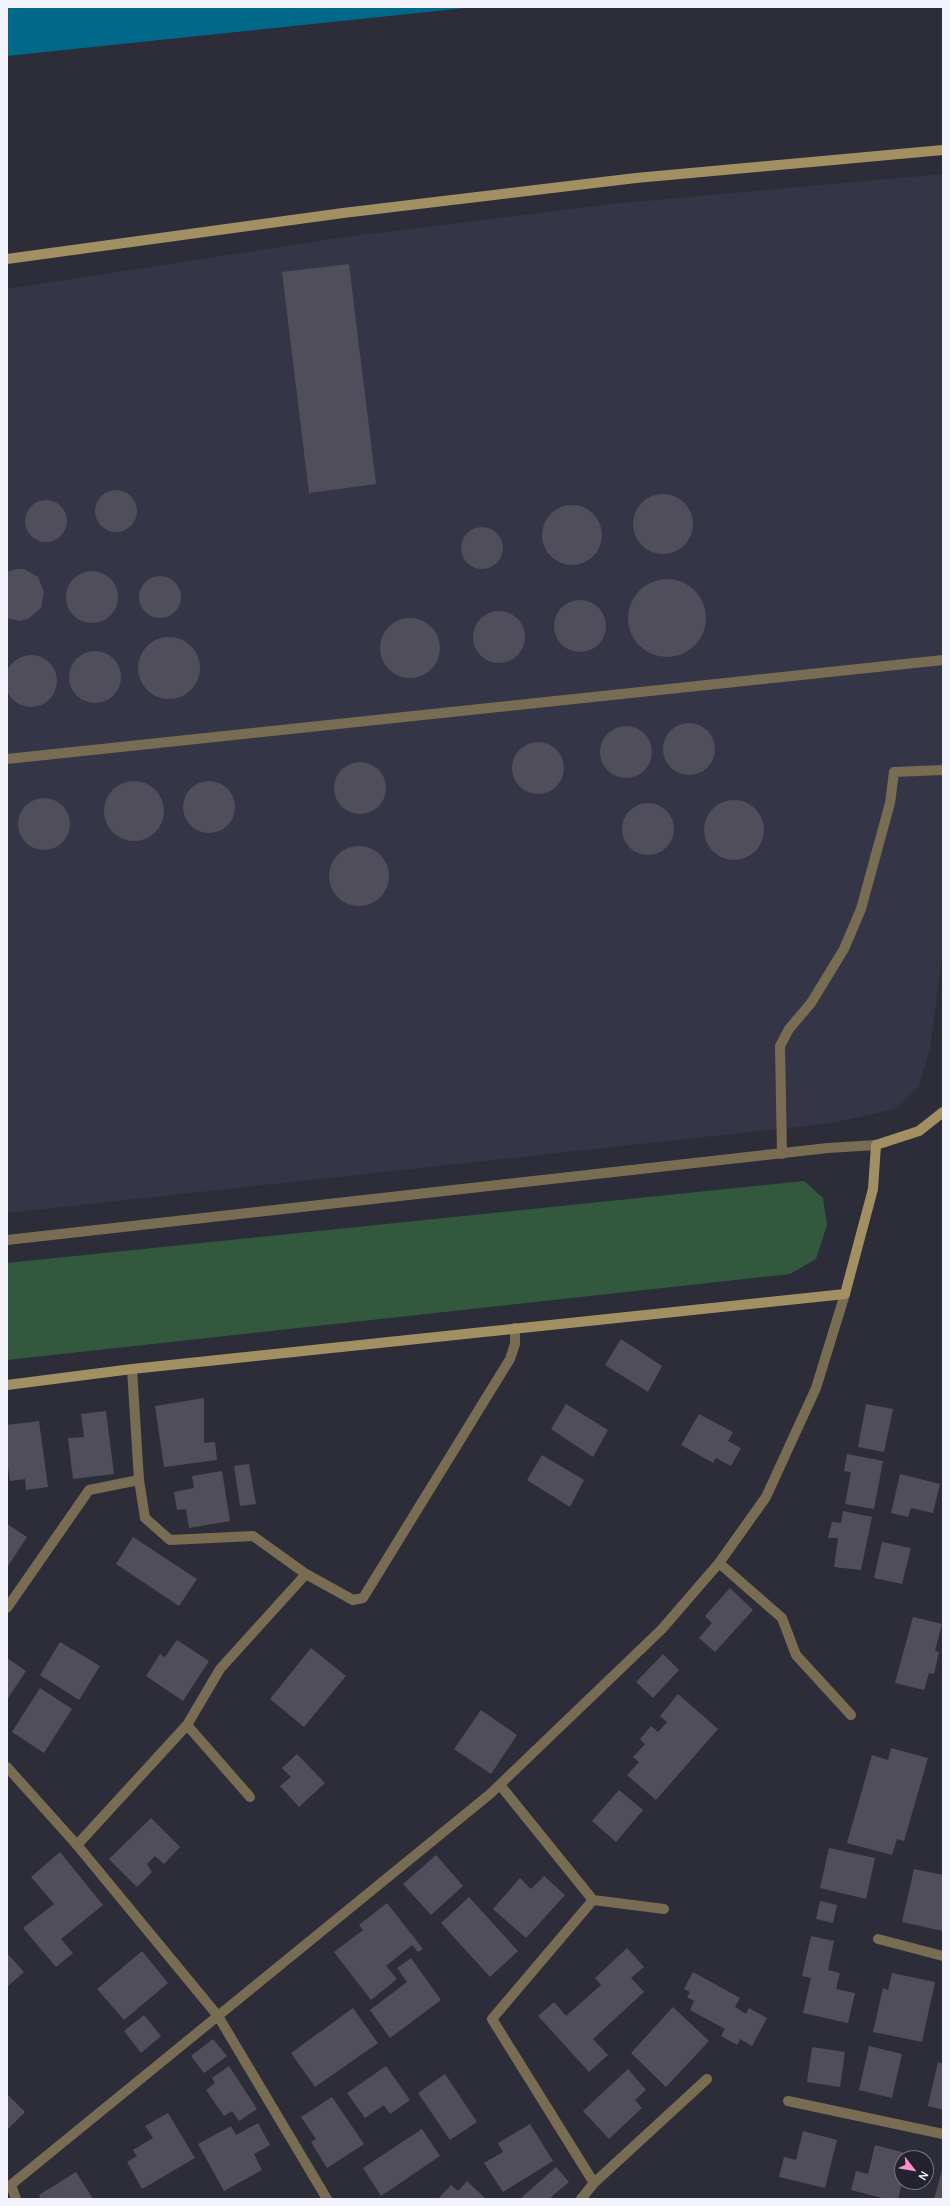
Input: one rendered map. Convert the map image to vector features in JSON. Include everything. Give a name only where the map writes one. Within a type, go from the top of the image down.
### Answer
[{"type":"street","points":[[7,259],[335,214],[636,178],[943,150]]},
{"type":"street","points":[[7,759],[943,660]]},
{"type":"street","points":[[782,1154],[780,1046],[789,1029],[811,1003],[844,949],[861,909],[890,803],[894,772],[943,770]]},
{"type":"street","points":[[7,1240],[782,1154],[876,1145],[919,1131],[943,1112]]},
{"type":"street","points":[[16,2199],[9,2186],[500,1785],[662,1629],[719,1563],[766,1496],[816,1388],[874,1189],[876,1145]]},
{"type":"street","points":[[7,1384],[132,1369],[844,1294]]},
{"type":"street","points":[[132,1369],[139,1480],[145,1518],[170,1540],[253,1536],[306,1574],[353,1600],[363,1598],[510,1359],[515,1344],[515,1328]]},
{"type":"street","points":[[7,1608],[89,1490],[139,1480]]},
{"type":"street","points":[[719,1563],[782,1618],[796,1655],[851,1715]]},
{"type":"street","points":[[77,1845],[187,1725],[220,1669],[306,1574]]},
{"type":"street","points":[[187,1725],[250,1797]]},
{"type":"street","points":[[7,1767],[77,1845],[218,2016],[327,2199]]},
{"type":"street","points":[[500,1785],[593,1900],[664,1909]]},
{"type":"street","points":[[593,1900],[492,2019],[594,2184]]},
{"type":"street","points":[[878,1939],[943,1956]]},
{"type":"street","points":[[581,2199],[594,2184],[707,2079]]},
{"type":"street","points":[[788,2101],[943,2134]]},
{"type":"shaded area","points":[[943,174],[943,949],[930,1049],[919,1087],[894,1109],[833,1123],[7,1213],[7,289],[352,236],[612,204]]},
{"type":"green space","points":[[804,1181],[823,1198],[827,1225],[816,1259],[790,1274],[7,1360],[7,1263]]},
{"type":"water","points":[[7,7],[475,7],[7,56]]},
{"type":"building","points":[[349,264],[376,484],[309,493],[282,272]]},
{"type":"building","points":[[112,490],[120,490],[128,493],[134,499],[137,511],[134,523],[128,529],[120,532],[112,532],[104,529],[98,523],[95,515],[95,507],[98,499],[104,493]]},
{"type":"building","points":[[657,494],[669,494],[685,502],[691,512],[693,524],[691,536],[685,546],[669,554],[657,554],[641,546],[633,530],[633,518],[641,502]]},
{"type":"building","points":[[42,500],[50,500],[58,503],[64,509],[67,521],[64,533],[58,539],[50,542],[42,542],[34,539],[28,533],[25,525],[25,517],[28,509],[34,503]]},
{"type":"building","points":[[566,505],[578,505],[594,513],[600,523],[602,535],[600,547],[594,557],[578,565],[566,565],[550,557],[542,541],[542,529],[550,513]]},
{"type":"building","points":[[478,527],[486,527],[494,530],[500,536],[503,548],[500,560],[494,566],[486,569],[478,569],[470,566],[464,560],[461,552],[461,544],[464,536],[470,530]]},
{"type":"building","points":[[16,569],[24,569],[38,577],[44,592],[41,608],[28,619],[19,621],[7,618],[7,572]]},
{"type":"building","points":[[92,571],[102,573],[110,579],[116,587],[118,597],[116,607],[110,615],[102,621],[92,623],[82,621],[74,615],[68,607],[66,597],[68,587],[74,579],[82,573]]},
{"type":"building","points":[[156,576],[164,576],[172,579],[178,585],[181,597],[178,609],[172,615],[164,618],[156,618],[148,615],[142,609],[139,601],[139,593],[142,585],[148,579]]},
{"type":"building","points":[[667,579],[682,582],[695,590],[703,603],[706,618],[703,633],[695,646],[682,654],[667,657],[652,654],[639,646],[631,633],[628,618],[631,603],[639,590],[652,582]]},
{"type":"building","points":[[580,600],[590,602],[598,608],[604,616],[606,626],[604,636],[598,644],[590,650],[580,652],[570,650],[562,644],[556,636],[554,626],[556,616],[562,608],[570,602]]},
{"type":"building","points":[[499,611],[509,613],[517,619],[523,627],[525,637],[523,647],[517,655],[509,661],[499,663],[489,661],[481,655],[475,647],[473,637],[475,627],[481,619],[489,613]]},
{"type":"building","points":[[404,618],[416,618],[432,626],[438,636],[440,648],[438,660],[432,670],[416,678],[404,678],[388,670],[380,654],[380,642],[388,626]]},
{"type":"building","points":[[169,637],[181,640],[191,646],[197,656],[200,668],[197,680],[191,690],[181,696],[169,699],[157,696],[147,690],[141,680],[138,668],[141,656],[147,646],[157,640]]},
{"type":"building","points":[[95,651],[105,653],[113,659],[119,667],[121,677],[119,687],[113,695],[105,701],[95,703],[85,701],[77,695],[71,687],[69,677],[71,667],[77,659],[85,653]]},
{"type":"building","points":[[31,655],[41,657],[49,663],[55,671],[57,681],[55,691],[49,699],[41,705],[31,707],[21,705],[13,699],[7,691],[5,681],[7,671],[13,663],[21,657]]},
{"type":"building","points":[[689,723],[699,725],[707,731],[713,739],[715,749],[713,759],[707,767],[699,773],[689,775],[679,773],[671,767],[665,759],[663,749],[665,739],[671,731],[679,725]]},
{"type":"building","points":[[626,726],[636,728],[644,734],[650,742],[652,752],[650,762],[644,770],[636,776],[626,778],[616,776],[608,770],[602,762],[600,752],[602,742],[608,734],[616,728]]},
{"type":"building","points":[[538,742],[548,744],[556,750],[562,758],[564,768],[562,778],[556,786],[548,792],[538,794],[528,792],[520,786],[514,778],[512,768],[514,758],[520,750],[528,744]]},
{"type":"building","points":[[360,762],[370,764],[378,770],[384,778],[386,788],[384,798],[378,806],[370,812],[360,814],[350,812],[342,806],[336,798],[334,788],[336,778],[342,770],[350,764]]},
{"type":"building","points":[[128,781],[140,781],[156,789],[162,799],[164,811],[162,823],[156,833],[140,841],[128,841],[112,833],[104,817],[104,805],[112,789]]},
{"type":"building","points":[[209,781],[219,783],[227,789],[233,797],[235,807],[233,817],[227,825],[219,831],[209,833],[199,831],[191,825],[185,817],[183,807],[185,797],[191,789],[199,783]]},
{"type":"building","points":[[44,798],[54,800],[62,806],[68,814],[70,824],[68,834],[62,842],[54,848],[44,850],[34,848],[26,842],[20,834],[18,824],[20,814],[26,806],[34,800]]},
{"type":"building","points":[[728,800],[740,800],[751,805],[759,813],[764,824],[762,842],[751,855],[740,860],[728,860],[717,855],[709,847],[704,836],[704,824],[709,813],[717,805]]},
{"type":"building","points":[[648,803],[658,805],[666,811],[672,819],[674,829],[672,839],[666,847],[658,853],[648,855],[638,853],[630,847],[624,839],[622,829],[624,819],[630,811],[638,805]]},
{"type":"building","points":[[353,846],[365,846],[381,854],[387,864],[389,876],[387,888],[381,898],[365,906],[353,906],[337,898],[329,882],[329,870],[337,854]]},
{"type":"building","points":[[621,1339],[662,1366],[648,1392],[605,1365]]},
{"type":"building","points":[[204,1398],[204,1443],[215,1442],[217,1460],[164,1467],[155,1406]]},
{"type":"building","points":[[566,1404],[608,1430],[593,1457],[551,1429]]},
{"type":"building","points":[[866,1404],[893,1409],[884,1452],[858,1447]]},
{"type":"building","points":[[106,1411],[114,1474],[73,1479],[68,1438],[84,1437],[81,1414]]},
{"type":"building","points":[[699,1414],[733,1432],[728,1441],[741,1448],[731,1466],[716,1458],[713,1463],[681,1445]]},
{"type":"building","points":[[39,1421],[48,1487],[26,1490],[25,1479],[10,1481],[7,1461],[7,1425]]},
{"type":"building","points":[[847,1454],[883,1461],[874,1509],[845,1504],[851,1472],[844,1471]]},
{"type":"building","points":[[542,1455],[584,1480],[570,1507],[527,1480]]},
{"type":"building","points":[[249,1464],[256,1504],[240,1506],[234,1466]]},
{"type":"building","points":[[222,1471],[230,1521],[189,1528],[186,1509],[177,1510],[174,1492],[194,1488],[192,1476]]},
{"type":"building","points":[[900,1474],[940,1484],[933,1513],[911,1508],[908,1517],[891,1513]]},
{"type":"building","points":[[843,1511],[872,1517],[861,1570],[834,1567],[838,1538],[828,1538],[832,1522],[841,1523]]},
{"type":"building","points":[[7,1524],[27,1537],[8,1566],[7,1565]]},
{"type":"building","points":[[133,1537],[197,1579],[179,1606],[116,1564]]},
{"type":"building","points":[[882,1542],[911,1548],[902,1584],[874,1578]]},
{"type":"building","points":[[730,1588],[753,1610],[715,1652],[699,1638],[712,1623],[705,1616]]},
{"type":"building","points":[[913,1617],[942,1624],[935,1651],[939,1652],[934,1674],[929,1673],[924,1690],[895,1683]]},
{"type":"building","points":[[177,1640],[209,1661],[183,1701],[146,1676],[160,1654],[165,1657]]},
{"type":"building","points":[[60,1642],[100,1666],[79,1700],[40,1675]]},
{"type":"building","points":[[311,1648],[346,1676],[304,1727],[270,1699]]},
{"type":"building","points":[[663,1654],[679,1670],[653,1698],[636,1682]]},
{"type":"building","points":[[7,1658],[26,1671],[7,1700]]},
{"type":"building","points":[[40,1688],[72,1709],[44,1753],[12,1732]]},
{"type":"building","points":[[678,1694],[718,1729],[656,1800],[627,1775],[639,1762],[633,1757],[645,1744],[640,1739],[651,1726],[658,1732],[667,1722],[660,1716]]},
{"type":"building","points":[[481,1710],[517,1735],[491,1774],[454,1749]]},
{"type":"building","points":[[891,1748],[928,1758],[904,1841],[897,1839],[892,1855],[847,1843],[872,1755],[888,1760]]},
{"type":"building","points":[[297,1754],[325,1783],[299,1807],[280,1786],[291,1777],[282,1768]]},
{"type":"building","points":[[619,1790],[643,1810],[616,1842],[592,1821]]},
{"type":"building","points":[[151,1818],[180,1847],[164,1864],[155,1856],[147,1864],[152,1872],[137,1887],[109,1859]]},
{"type":"building","points":[[829,1848],[875,1858],[866,1899],[820,1888]]},
{"type":"building","points":[[60,1852],[103,1905],[61,1939],[73,1953],[56,1967],[23,1928],[54,1904],[31,1877]]},
{"type":"building","points":[[436,1855],[463,1886],[431,1915],[403,1884]]},
{"type":"building","points":[[914,1869],[943,1875],[943,1931],[902,1922]]},
{"type":"building","points":[[544,1876],[565,1895],[526,1938],[493,1909],[520,1878],[531,1889]]},
{"type":"building","points":[[469,1897],[518,1951],[490,1977],[441,1923]]},
{"type":"building","points":[[820,1901],[837,1905],[833,1923],[816,1919]]},
{"type":"building","points":[[387,1903],[423,1949],[418,1952],[412,1945],[386,1966],[397,1979],[371,2000],[334,1952],[363,1930],[359,1925]]},
{"type":"building","points":[[811,1936],[834,1941],[828,1970],[840,1973],[836,1989],[855,1993],[848,2023],[803,2013],[811,1978],[802,1976]]},
{"type":"building","points":[[627,1948],[644,1967],[631,1978],[644,1992],[593,2039],[608,2055],[589,2072],[538,2016],[554,2002],[566,2016],[601,1985],[595,1978]]},
{"type":"building","points":[[142,1951],[168,1983],[124,2020],[97,1989]]},
{"type":"building","points":[[7,1953],[24,1972],[7,1987]]},
{"type":"building","points":[[411,1958],[441,2000],[390,2038],[370,2010],[407,1982],[397,1968]]},
{"type":"building","points":[[693,1972],[740,1998],[735,2007],[746,2014],[749,2008],[767,2018],[752,2046],[740,2039],[737,2045],[721,2036],[725,2029],[690,2010],[694,2001],[687,1997],[690,1992],[684,1989]]},
{"type":"building","points":[[892,1973],[935,1982],[922,2042],[873,2032],[883,1988],[888,1990]]},
{"type":"building","points":[[673,2007],[709,2041],[666,2087],[631,2053]]},
{"type":"building","points":[[353,2008],[378,2043],[315,2087],[291,2053]]},
{"type":"building","points":[[144,2015],[161,2036],[141,2053],[124,2031]]},
{"type":"building","points":[[213,2039],[227,2056],[204,2073],[191,2056]]},
{"type":"building","points":[[869,2046],[902,2054],[892,2098],[859,2090]]},
{"type":"building","points":[[812,2047],[845,2052],[840,2087],[807,2082]]},
{"type":"building","points":[[938,2062],[943,2064],[943,2110],[928,2106]]},
{"type":"building","points":[[229,2066],[257,2109],[239,2121],[232,2111],[224,2116],[206,2090],[215,2083],[212,2078]]},
{"type":"building","points":[[386,2066],[410,2100],[390,2114],[384,2105],[365,2118],[347,2093]]},
{"type":"building","points":[[628,2069],[646,2090],[635,2100],[642,2108],[609,2139],[583,2111]]},
{"type":"building","points":[[445,2074],[477,2122],[450,2140],[418,2093]]},
{"type":"building","points":[[7,2094],[25,2112],[7,2130]]},
{"type":"building","points":[[332,2097],[364,2144],[327,2168],[311,2142],[316,2139],[301,2117]]},
{"type":"building","points":[[168,2113],[195,2158],[142,2189],[127,2162],[137,2156],[133,2150],[153,2138],[145,2126]]},
{"type":"building","points":[[258,2123],[270,2145],[254,2154],[262,2170],[224,2191],[198,2144],[231,2126],[236,2135]]},
{"type":"building","points":[[530,2124],[553,2161],[503,2192],[484,2163],[503,2152],[498,2143]]},
{"type":"building","points":[[422,2129],[440,2156],[381,2196],[363,2168]]},
{"type":"building","points":[[803,2131],[837,2140],[825,2188],[779,2177],[784,2157],[796,2160]]},
{"type":"building","points":[[875,2145],[894,2150],[894,2190],[900,2190],[898,2199],[886,2199],[851,2190],[856,2171],[868,2174]]},
{"type":"building","points":[[556,2167],[569,2182],[551,2197],[552,2199],[520,2199]]},
{"type":"building","points":[[943,2167],[943,2199],[934,2199]]},
{"type":"building","points":[[76,2172],[93,2199],[41,2199],[39,2195]]},
{"type":"building","points":[[467,2181],[486,2199],[438,2199],[451,2185],[458,2191]]}]
